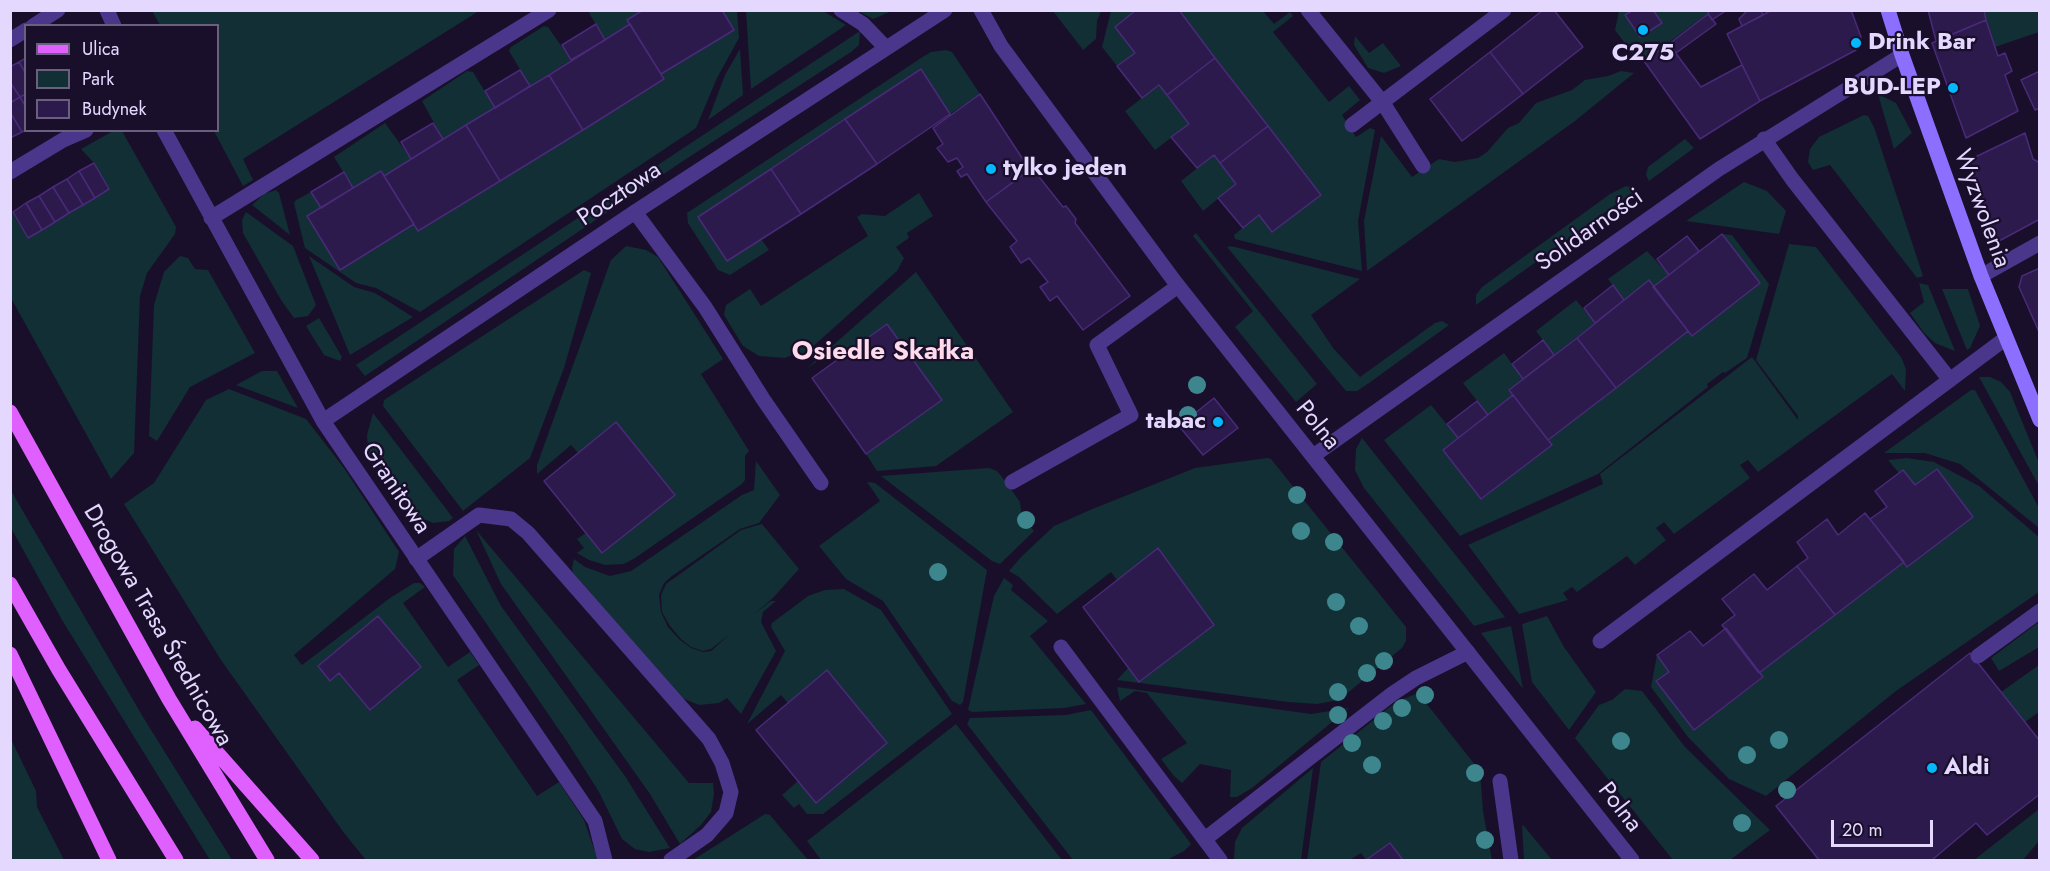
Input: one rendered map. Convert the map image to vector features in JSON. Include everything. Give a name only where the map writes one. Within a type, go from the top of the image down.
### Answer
[{"type":"main road","name":"Drogowa Trasa Średnicowa","points":[[10,412],[169,699],[267,861]]},
{"type":"main road","points":[[10,584],[176,861]]},
{"type":"main road","points":[[10,654],[109,861]]},
{"type":"main road","points":[[169,699],[312,861]]},
{"type":"street","points":[[36,24],[58,10]]},
{"type":"street","points":[[107,10],[113,24]]},
{"type":"street","points":[[211,218],[549,10]]},
{"type":"street","points":[[841,10],[863,24],[886,48]]},
{"type":"street","name":"Pocztowa","points":[[322,421],[635,212],[945,10]]},
{"type":"street","name":"Polna","points":[[981,10],[1001,46],[1178,285],[1632,861]]},
{"type":"street","points":[[1308,10],[1383,103],[1424,166]]},
{"type":"street","points":[[1352,125],[1504,10]]},
{"type":"street","name":"Wyzwolenia","points":[[1888,10],[1981,276],[2040,420]]},
{"type":"street","points":[[10,39],[24,31]]},
{"type":"street","name":"Solidarności","points":[[1313,456],[1650,216],[1764,139],[1902,55]]},
{"type":"street","points":[[10,172],[63,140],[81,132]]},
{"type":"street","name":"Granitowa","points":[[165,132],[286,350],[322,421],[595,821],[605,861]]},
{"type":"street","points":[[1764,139],[1792,179],[1950,380]]},
{"type":"street","points":[[635,212],[705,307],[763,399],[821,483]]},
{"type":"street","points":[[1981,276],[2040,243]]},
{"type":"street","points":[[1012,482],[1131,415],[1097,345],[1178,285]]},
{"type":"street","points":[[1600,641],[2006,338]]},
{"type":"street","points":[[416,560],[479,515],[511,519],[528,533],[709,739],[722,763],[731,792],[726,813],[707,835],[671,861]]},
{"type":"street","points":[[1978,656],[2040,611]]},
{"type":"street","points":[[1061,647],[1220,861]]},
{"type":"street","points":[[1205,839],[1392,694],[1416,678],[1468,652]]},
{"type":"street","points":[[1500,781],[1511,861]]},
{"type":"green space","points":[[152,11],[479,11],[243,159],[253,180],[243,186],[215,132],[219,132],[219,24],[159,24]]},
{"type":"green space","points":[[588,11],[643,11],[630,24],[605,40]]},
{"type":"green space","points":[[722,11],[737,11],[739,38],[717,78],[696,128],[420,312],[376,288],[356,283],[305,248],[294,203],[296,200],[311,192],[321,208],[307,217],[340,270],[414,224],[419,231],[664,80],[661,74],[734,30]]},
{"type":"green space","points":[[746,11],[823,11],[846,25],[751,89]]},
{"type":"green space","points":[[858,11],[892,11],[873,19]]},
{"type":"green space","points":[[1053,11],[1101,11],[1097,21],[1096,39],[1083,50]]},
{"type":"green space","points":[[1111,11],[1136,11],[1115,27],[1135,53],[1117,66],[1102,47]]},
{"type":"green space","points":[[1179,11],[1263,11],[1274,24],[1290,12],[1293,16],[1273,32],[1329,102],[1349,86],[1360,100],[1342,115],[1356,137],[1370,128],[1375,130],[1358,221],[1362,271],[1235,239],[1234,235],[1259,215],[1272,231],[1321,194]]},
{"type":"green space","points":[[1619,11],[1711,11],[1644,61],[1638,61],[1615,30]]},
{"type":"green space","points":[[1984,11],[2039,11],[2039,32],[1995,47]]},
{"type":"green space","points":[[544,26],[548,27],[571,60],[530,86],[509,51],[511,47]]},
{"type":"green space","points":[[860,31],[859,45],[851,52],[680,163],[365,376],[356,365]]},
{"type":"green space","points":[[1355,36],[1369,53],[1383,43],[1401,66],[1384,73],[1368,68],[1354,45]]},
{"type":"green space","points":[[740,49],[743,95],[708,120],[725,75]]},
{"type":"green space","points":[[946,50],[952,52],[980,94],[950,114],[920,69],[699,217],[761,239],[769,250],[730,275],[718,270],[688,223],[687,213],[921,58],[931,52]]},
{"type":"green space","points":[[467,71],[473,72],[495,108],[443,139],[422,101]]},
{"type":"green space","points":[[1621,71],[1634,73],[1575,121],[1367,271],[1364,221],[1381,136],[1412,177],[1439,159],[1455,162],[1478,158],[1487,152],[1508,128],[1519,123],[1536,103],[1572,90],[1585,80]]},
{"type":"green space","points":[[1159,85],[1189,124],[1155,150],[1125,111]]},
{"type":"green space","points":[[1878,94],[1896,103],[1912,133],[1894,149]]},
{"type":"green space","points":[[1864,115],[1868,116],[1874,127],[1923,276],[1917,278],[1830,165],[1813,170],[1808,162],[1810,149],[1819,137]]},
{"type":"green space","points":[[385,123],[411,159],[384,176],[381,171],[353,188],[334,157]]},
{"type":"green space","points":[[111,132],[123,132],[176,227],[175,234],[147,273],[140,296],[134,453],[111,479],[11,298],[10,209],[28,238],[109,189],[94,163],[81,149]]},
{"type":"green space","points":[[1685,139],[1694,148],[1649,181],[1646,175],[1648,167]]},
{"type":"green space","points":[[1214,155],[1236,184],[1203,211],[1181,181]]},
{"type":"green space","points":[[1744,182],[1767,191],[1786,211],[1779,234],[1686,221]]},
{"type":"green space","points":[[1626,186],[1630,187],[1632,193],[1476,305],[1476,295],[1482,287],[1610,194]]},
{"type":"green space","points":[[276,190],[279,193],[290,235],[252,205],[264,194]]},
{"type":"green space","points":[[919,193],[933,216],[907,233],[909,238],[896,247],[904,258],[897,271],[799,359],[794,354],[785,358],[759,356],[743,346],[724,315],[726,305],[750,289],[761,306],[868,236],[857,217],[862,214],[885,216]]},
{"type":"green space","points":[[246,212],[293,246],[316,305],[308,316],[294,318],[281,300],[243,233],[242,220]]},
{"type":"green space","points":[[1196,233],[1317,384],[1296,402],[1235,327],[1253,311],[1193,236]]},
{"type":"green space","points":[[1722,234],[1732,235],[1769,284],[1747,358],[1707,384],[1708,387],[1598,474],[1460,536],[1384,440],[1431,405],[1458,438],[1443,450],[1482,499],[1551,445],[1548,440],[1688,331],[1760,283]]},
{"type":"green space","points":[[1789,244],[1816,247],[1901,357],[1906,369],[1905,391],[1892,374],[1758,472],[1748,460],[1740,465],[1750,478],[1674,534],[1664,522],[1656,528],[1666,540],[1635,565],[1627,556],[1577,592],[1572,587],[1563,593],[1568,600],[1519,614],[1468,545],[1603,484],[1600,474],[1752,357],[1798,420],[1798,416],[1756,360]]},
{"type":"green space","points":[[626,246],[646,250],[658,257],[723,359],[701,374],[749,451],[745,456],[745,480],[742,484],[635,558],[624,564],[605,565],[577,553],[584,548],[577,539],[675,494],[616,423],[578,453],[571,445],[537,474],[537,465],[611,260]]},
{"type":"green space","points":[[1231,246],[1360,279],[1311,315],[1333,348],[1360,377],[1435,323],[1442,321],[1449,325],[1357,391],[1346,391],[1227,247]]},
{"type":"green space","points":[[1647,251],[1669,275],[1653,287],[1648,281],[1624,300],[1608,279]]},
{"type":"green space","points":[[180,256],[188,258],[195,269],[208,270],[255,353],[190,387],[157,441],[149,436],[154,305],[164,272]]},
{"type":"green space","points":[[309,256],[354,287],[375,293],[413,317],[350,355]]},
{"type":"green space","points":[[584,270],[591,273],[564,368],[530,458],[463,511],[383,406],[384,400]]},
{"type":"green space","points":[[916,272],[1013,412],[936,466],[877,471],[866,454],[941,400],[887,324],[847,352],[841,345],[806,369]]},
{"type":"green space","points":[[1919,283],[1928,285],[1955,351],[1935,343],[1924,333],[1910,313],[1924,302]]},
{"type":"green space","points":[[1942,289],[1968,289],[1980,326],[1967,350]]},
{"type":"green space","points":[[1576,300],[1595,323],[1554,355],[1536,331]]},
{"type":"green space","points":[[319,318],[342,357],[340,361],[324,355],[306,326]]},
{"type":"green space","points":[[1504,353],[1523,379],[1509,390],[1513,395],[1488,415],[1463,383]]},
{"type":"green space","points":[[262,371],[277,371],[298,408],[236,385]]},
{"type":"green space","points":[[1979,377],[1990,377],[2001,382],[2010,392],[2039,463],[2039,486]]},
{"type":"green space","points":[[229,389],[306,419],[344,468],[399,552],[395,569],[294,655],[302,665],[390,598],[414,583],[420,583],[425,587],[403,603],[448,667],[470,652],[479,665],[457,680],[537,796],[559,782],[584,820],[598,860],[366,860],[344,833],[221,660],[124,504],[154,483],[206,400]]},
{"type":"green space","points":[[1971,390],[1975,390],[2039,508],[2039,528],[1960,464],[1925,453],[1884,453]]},
{"type":"green space","points":[[373,413],[453,518],[449,521],[433,523],[414,515],[368,454],[367,435]]},
{"type":"green space","points":[[1362,438],[1505,617],[1474,626],[1364,488],[1355,470],[1356,449]]},
{"type":"green space","points":[[1907,458],[1934,462],[1979,486],[2039,537],[2039,592],[1896,691],[1766,796],[1729,779],[1688,737],[1651,687],[1657,655],[1669,672],[1657,682],[1694,730],[1763,678],[1759,673],[1904,562],[1907,567],[1973,517],[1937,469],[1915,485],[1899,473],[1888,460]]},
{"type":"green space","points":[[1271,459],[1406,627],[1406,641],[1402,648],[1339,700],[1317,704],[1288,702],[1117,680],[1128,668],[1140,682],[1214,625],[1158,549],[1117,580],[1111,572],[1057,614],[1019,577],[1009,571],[1054,526],[1090,510],[1195,468]]},
{"type":"green space","points":[[756,461],[780,495],[759,523],[740,529],[672,576],[664,583],[659,595],[661,612],[668,627],[680,640],[691,648],[703,652],[711,651],[729,635],[711,649],[703,651],[691,647],[681,639],[662,612],[661,595],[666,584],[741,530],[762,524],[799,569],[773,598],[754,614],[771,601],[776,601],[763,612],[761,622],[776,651],[741,714],[727,698],[719,703],[699,705],[682,698],[573,573],[572,568],[574,559],[585,567],[610,576],[631,571],[742,495],[754,490]]},
{"type":"green space","points":[[989,468],[997,471],[1006,482],[1020,502],[1022,517],[1034,531],[1000,564],[992,561],[881,476]]},
{"type":"green space","points":[[867,482],[875,483],[987,570],[963,702],[960,705],[952,701],[883,601],[846,579],[819,546],[880,501]]},
{"type":"green space","points":[[10,489],[143,717],[232,860],[210,860],[62,620],[11,528]]},
{"type":"green space","points":[[476,530],[689,783],[713,783],[711,812],[701,825],[680,844],[650,794],[501,584]]},
{"type":"green space","points":[[465,536],[501,606],[625,776],[670,848],[649,852],[635,849],[622,839],[599,792],[568,743],[453,575],[454,549]]},
{"type":"green space","points":[[1004,578],[1013,585],[1011,590],[1048,621],[1030,636],[1086,704],[1064,708],[972,712],[968,710],[994,596]]},
{"type":"green space","points":[[844,589],[881,610],[952,714],[823,814],[807,814],[799,804],[794,808],[782,795],[798,781],[817,802],[887,743],[827,670],[788,703],[781,695],[747,724],[785,651],[771,627],[772,623],[808,596],[825,590]]},
{"type":"green space","points":[[1547,616],[1564,647],[1596,692],[1569,730],[1532,682],[1522,624]]},
{"type":"green space","points":[[2039,622],[2039,647],[1999,671],[1991,658]]},
{"type":"green space","points":[[1511,626],[1523,689],[1481,633]]},
{"type":"green space","points":[[2039,665],[2039,712],[2025,722],[2001,692]]},
{"type":"green space","points":[[1117,687],[1311,714],[1349,708],[1252,788],[1237,797],[1230,797],[1231,770],[1200,764],[1182,783],[1174,776],[1161,759],[1187,743],[1147,693],[1135,691],[1120,701]]},
{"type":"green space","points":[[1625,689],[1642,691],[1685,747],[1770,830],[1730,860],[1673,860],[1575,738],[1599,705],[1612,700]]},
{"type":"green space","points":[[1418,693],[1480,771],[1483,811],[1492,860],[1403,860],[1390,843],[1366,860],[1361,853],[1350,860],[1307,860],[1321,762],[1396,702]]},
{"type":"green space","points":[[1091,710],[1191,844],[1184,851],[1167,860],[1073,860],[967,724],[970,718],[1066,715]]},
{"type":"green space","points":[[956,724],[1062,860],[821,860],[807,841]]},
{"type":"green space","points":[[10,737],[36,791],[37,807],[64,860],[11,860]]},
{"type":"green space","points":[[1313,768],[1301,860],[1234,860],[1235,842],[1242,828]]},
{"type":"green space","points":[[2039,809],[2039,841],[2023,860],[1974,860]]},
{"type":"green space","points":[[765,814],[770,815],[808,860],[693,860]]},
{"type":"green space","points":[[1522,825],[1524,826],[1552,860],[1524,860]]},
{"type":"building","points":[[643,10],[722,10],[734,30],[661,74],[627,20]]},
{"type":"building","points":[[1136,10],[1179,10],[1215,58],[1167,95],[1159,85],[1142,98],[1117,66],[1135,53],[1115,27]]},
{"type":"building","points":[[1543,10],[1554,10],[1583,47],[1523,94],[1490,52]]},
{"type":"building","name":"C275","points":[[1633,10],[1653,10],[1662,23],[1640,37],[1625,15]]},
{"type":"building","points":[[1711,10],[1727,10],[1712,20],[1708,13]]},
{"type":"building","points":[[1748,10],[1761,10],[1763,15],[1742,26],[1739,19]]},
{"type":"building","points":[[1772,10],[1851,10],[1861,37],[1856,50],[1760,101],[1727,34]]},
{"type":"building","points":[[1928,10],[1984,10],[1986,20],[1936,41]]},
{"type":"building","points":[[1708,14],[1716,24],[1676,53],[1669,44]]},
{"type":"building","points":[[1986,20],[1998,56],[2005,53],[2012,71],[2005,75],[2018,111],[1966,138],[1932,43]]},
{"type":"building","points":[[596,24],[605,40],[571,60],[562,45]]},
{"type":"building","points":[[630,24],[664,79],[583,130],[549,75]]},
{"type":"building","points":[[1669,44],[1701,87],[1742,65],[1760,101],[1700,139],[1644,61]]},
{"type":"building","points":[[1490,52],[1523,94],[1462,141],[1430,99]]},
{"type":"building","points":[[1215,58],[1268,126],[1220,163],[1214,155],[1197,168],[1171,137],[1189,124],[1167,95]]},
{"type":"building","points":[[24,59],[24,71],[19,62]]},
{"type":"building","points":[[19,62],[24,71],[24,95],[20,97],[10,82],[10,67]]},
{"type":"building","points":[[921,69],[950,114],[877,164],[845,119]]},
{"type":"building","points":[[520,70],[530,86],[495,108],[485,91]]},
{"type":"building","points":[[2040,71],[2040,108],[2035,110],[2021,80]]},
{"type":"building","points":[[549,75],[583,130],[500,181],[466,125]]},
{"type":"building","points":[[10,82],[20,97],[10,103]]},
{"type":"building","points":[[980,94],[1030,170],[986,202],[967,174],[961,177],[957,171],[963,167],[957,158],[948,162],[937,148],[943,144],[933,128]]},
{"type":"building","points":[[20,97],[24,104],[24,131],[22,132],[10,112],[10,103]]},
{"type":"building","points":[[10,112],[22,132],[10,138]]},
{"type":"building","points":[[845,119],[877,164],[801,214],[771,169]]},
{"type":"building","points":[[433,123],[443,139],[411,159],[401,142]]},
{"type":"building","points":[[466,125],[500,181],[418,231],[384,176]]},
{"type":"building","points":[[1268,126],[1321,195],[1272,232],[1259,215],[1243,228],[1218,198],[1236,184],[1220,163]]},
{"type":"building","points":[[2025,133],[2033,159],[2040,163],[2040,219],[1999,241],[1976,188],[1969,160]]},
{"type":"building","points":[[94,163],[109,189],[95,198],[79,171]]},
{"type":"building","points":[[1032,168],[1063,207],[1066,206],[1076,219],[1075,223],[1130,296],[1083,330],[1057,296],[1050,301],[1040,287],[1048,282],[1029,258],[1021,263],[1010,247],[1017,241],[986,202]]},
{"type":"building","points":[[771,169],[801,214],[727,261],[698,217]]},
{"type":"building","points":[[79,171],[95,198],[83,205],[67,179]]},
{"type":"building","points":[[381,171],[414,224],[340,270],[307,216]]},
{"type":"building","points":[[344,172],[353,188],[321,208],[311,192]]},
{"type":"building","points":[[67,179],[83,205],[69,213],[53,187]]},
{"type":"building","points":[[53,187],[69,213],[55,222],[39,196]]},
{"type":"building","points":[[39,196],[55,222],[42,230],[26,203]]},
{"type":"building","points":[[26,203],[42,230],[28,238],[13,212]]},
{"type":"building","points":[[1722,234],[1760,283],[1692,336],[1653,287]]},
{"type":"building","points":[[1687,236],[1699,251],[1669,275],[1657,259]]},
{"type":"building","points":[[2040,268],[2040,334],[2019,287],[2022,276]]},
{"type":"building","points":[[1649,280],[1688,331],[1616,388],[1577,338]]},
{"type":"building","points":[[1613,285],[1624,300],[1595,323],[1584,308]]},
{"type":"building","points":[[887,324],[942,400],[866,454],[812,378]]},
{"type":"building","points":[[1577,338],[1616,388],[1548,440],[1509,390]]},
{"type":"building","points":[[1543,340],[1554,355],[1523,379],[1512,364]]},
{"type":"building","points":[[1513,395],[1552,445],[1481,499],[1443,450]]},
{"type":"building","points":[[1214,398],[1238,428],[1203,455],[1179,426]]},
{"type":"building","points":[[1477,401],[1488,415],[1458,438],[1447,424]]},
{"type":"building","points":[[616,422],[675,495],[602,553],[544,481]]},
{"type":"building","points":[[1937,469],[1973,517],[1907,567],[1870,519],[1887,507],[1875,491],[1903,470],[1915,485]]},
{"type":"building","points":[[1865,513],[1904,562],[1835,615],[1797,566],[1808,558],[1797,542],[1827,519],[1838,535]]},
{"type":"building","points":[[1158,548],[1214,625],[1139,682],[1083,607]]},
{"type":"building","points":[[1797,566],[1835,615],[1759,673],[1722,625],[1735,615],[1722,599],[1754,574],[1767,590]]},
{"type":"building","points":[[378,616],[421,667],[370,710],[339,673],[330,681],[318,666]]},
{"type":"building","points":[[1726,628],[1763,677],[1694,730],[1656,681],[1669,672],[1657,655],[1690,631],[1703,646]]},
{"type":"building","name":"Aldi","points":[[1970,653],[2040,741],[2040,794],[1987,835],[1976,823],[1932,860],[1819,860],[1776,806]]},
{"type":"building","points":[[827,670],[887,743],[816,803],[756,730]]},
{"type":"building","points":[[1390,843],[1403,860],[1366,860]]},
{"type":"place","name":"C275","points":[[1643,30]]},
{"type":"place","name":"Drink Bar","points":[[1856,43]]},
{"type":"place","name":"BUD-LEP","points":[[1953,88]]},
{"type":"place","name":"tylko jeden","points":[[991,169]]},
{"type":"place","name":"tabac","points":[[1218,422]]},
{"type":"place","name":"Aldi","points":[[1932,768]]},
{"type":"district","name":"Osiedle Skałka","points":[[883,353]]}]
